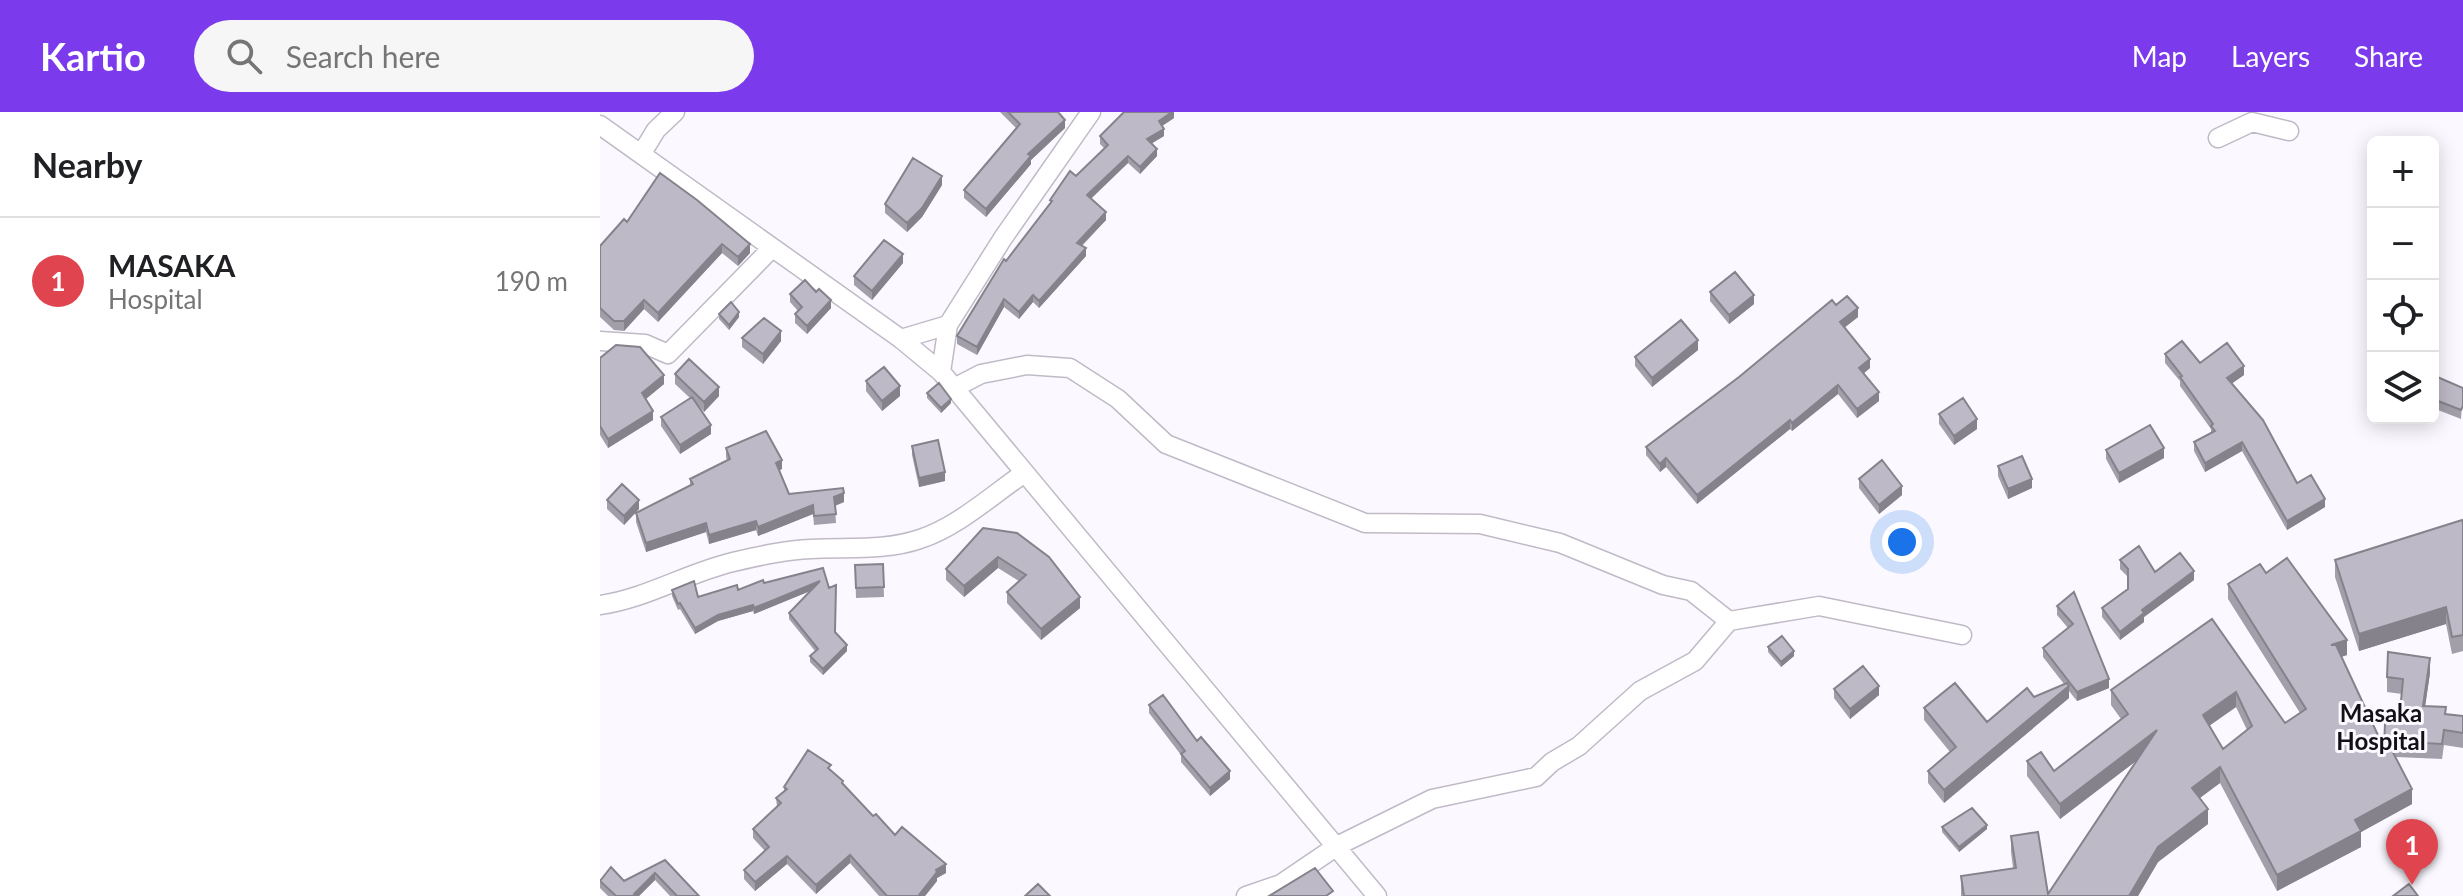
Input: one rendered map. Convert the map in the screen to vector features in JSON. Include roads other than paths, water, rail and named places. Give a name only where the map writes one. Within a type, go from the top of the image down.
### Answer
[{"type":"street","points":[[642,153],[656,130],[675,112]]},
{"type":"street","points":[[941,372],[948,325],[1003,238],[1091,112]]},
{"type":"street","points":[[2218,138],[2252,122],[2289,131]]},
{"type":"street","points":[[600,125],[901,339],[941,372],[1377,896]]},
{"type":"street","points":[[600,341],[645,344],[668,354],[772,248]]},
{"type":"street","points":[[901,339],[948,325]]},
{"type":"street","points":[[954,388],[981,374],[1027,365],[1070,368],[1118,399],[1166,444],[1365,523],[1480,524],[1560,543],[1663,585],[1691,591],[1729,621]]},
{"type":"street","points":[[600,605],[626,602],[698,571],[773,553],[888,546],[922,539],[1023,474]]},
{"type":"street","points":[[1246,896],[1281,884],[1337,846],[1432,799],[1536,777],[1552,762],[1579,746],[1640,691],[1695,661],[1729,621],[1819,606],[1962,635]]},
{"type":"place","name":"MASAKA","points":[[2412,885]]},
{"type":"district","name":"Masaka Hospital","points":[[2381,728]]}]
